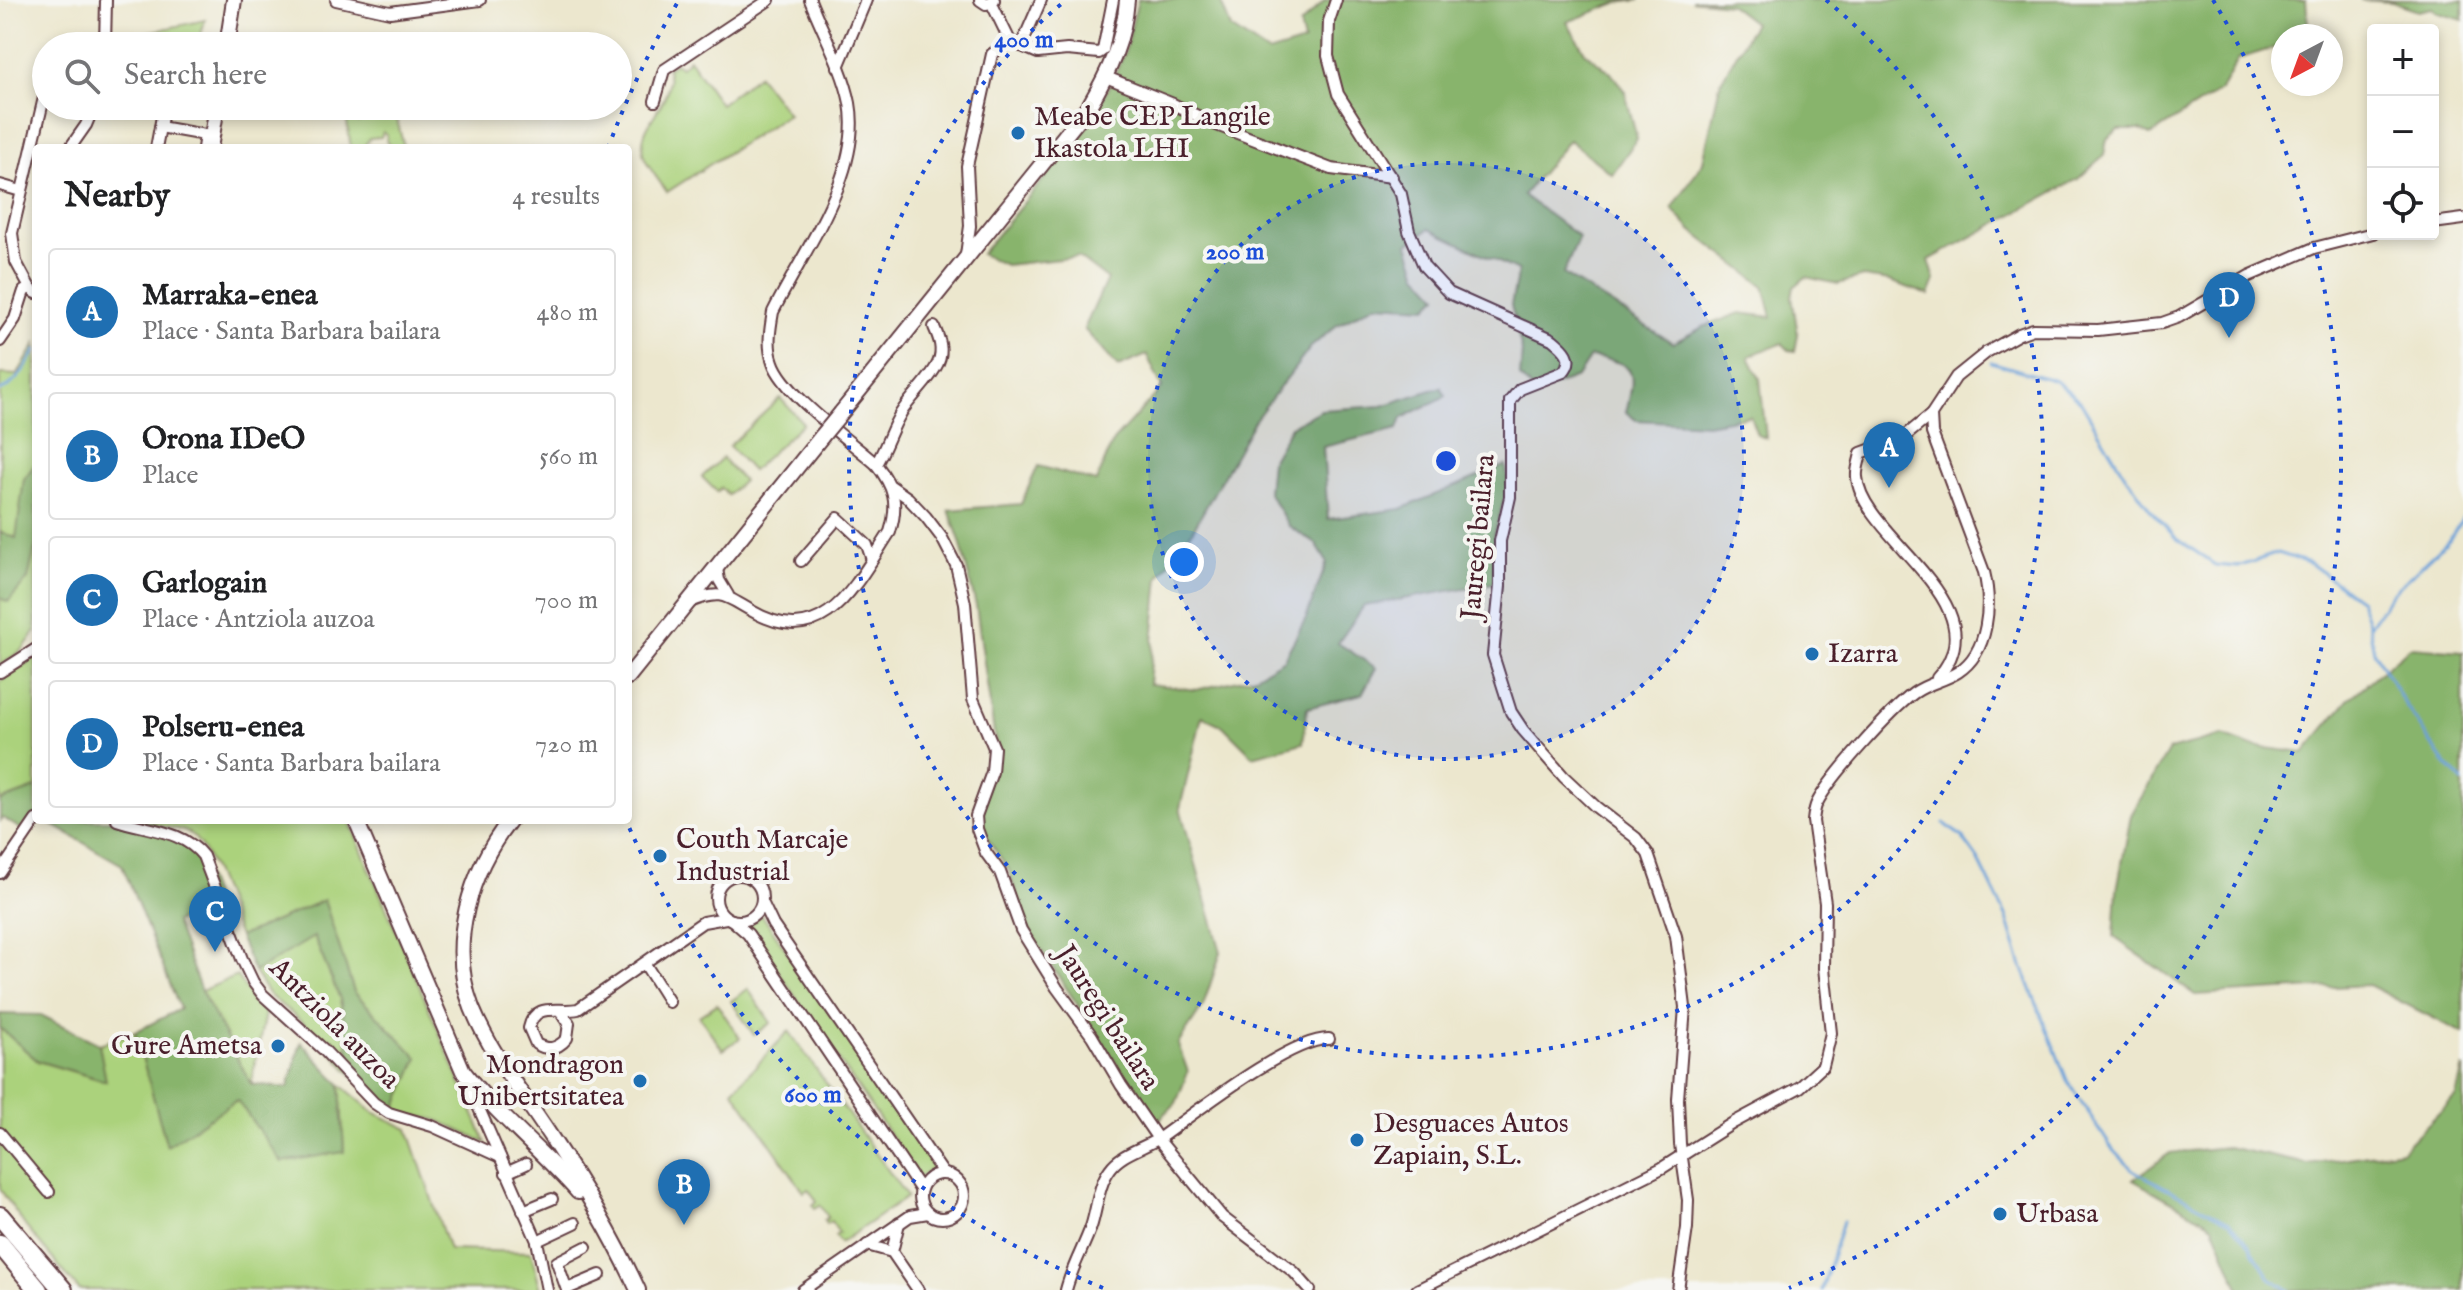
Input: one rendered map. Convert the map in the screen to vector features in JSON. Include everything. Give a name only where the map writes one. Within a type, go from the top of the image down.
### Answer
[{"type":"highway","points":[[1,1216],[63,1290]]},
{"type":"highway","points":[[0,1244],[38,1290]]},
{"type":"main road","points":[[229,32],[234,0]]},
{"type":"main road","points":[[632,672],[1064,140],[1106,77],[1120,44],[1127,0]]},
{"type":"main road","points":[[211,144],[215,120]]},
{"type":"main road","points":[[358,824],[463,1071],[483,1096],[552,1163],[616,1242]]},
{"type":"main road","points":[[507,824],[473,882],[468,902],[462,953],[471,1004],[497,1055],[596,1206],[638,1290]]},
{"type":"street","points":[[105,32],[106,0]]},
{"type":"street","points":[[336,0],[390,12],[480,0]]},
{"type":"street","points":[[655,101],[664,70],[769,0]]},
{"type":"street","name":"Jauregi bailara","points":[[810,0],[849,100],[852,123],[850,151],[842,181],[773,312],[769,336],[774,366],[785,385],[876,464],[891,486],[926,517],[942,538],[956,565],[965,603],[973,699],[994,748],[992,772],[976,816],[986,853],[1000,872],[1021,930],[1158,1139],[1222,1217],[1294,1272],[1310,1290]]},
{"type":"street","points":[[838,67],[866,0]]},
{"type":"street","points":[[1021,46],[1041,0]]},
{"type":"street","points":[[988,1],[1010,41],[1038,53],[1067,50],[1099,53],[1103,50],[1113,0]]},
{"type":"street","name":"Jauregi bailara","points":[[1336,0],[1329,21],[1328,56],[1338,94],[1401,194],[1417,250],[1434,277],[1449,293],[1552,339],[1566,350],[1569,360],[1563,372],[1520,389],[1510,401],[1510,497],[1500,541],[1500,586],[1493,655],[1511,712],[1529,739],[1564,777],[1636,838],[1648,854],[1676,936],[1685,1007],[1678,1099],[1680,1144],[1688,1200],[1678,1290]]},
{"type":"street","points":[[965,262],[970,226],[967,166],[992,54],[1010,41]]},
{"type":"street","points":[[1106,77],[1214,124],[1331,169],[1392,177]]},
{"type":"street","points":[[33,144],[38,120]]},
{"type":"street","points":[[73,144],[88,120]]},
{"type":"street","points":[[157,144],[161,120]]},
{"type":"street","points":[[160,127],[205,135],[204,144]]},
{"type":"street","points":[[32,146],[12,233],[16,262],[32,288]]},
{"type":"street","points":[[0,185],[21,191]]},
{"type":"street","points":[[2439,222],[2463,219]]},
{"type":"street","points":[[1936,680],[1946,668],[1953,649],[1948,608],[1865,500],[1857,478],[1861,453],[1904,437],[1931,415],[1937,402],[1967,366],[2019,334],[2033,329],[2098,330],[2162,323],[2179,317],[2249,276],[2314,248],[2367,235]]},
{"type":"street","points":[[0,341],[15,319],[24,291],[32,290]]},
{"type":"street","points":[[876,464],[899,415],[938,363],[941,351],[934,327]]},
{"type":"street","points":[[1417,1290],[1640,1180],[1733,1123],[1800,1087],[1823,1066],[1831,1033],[1824,968],[1825,903],[1814,810],[1827,789],[1907,698],[1936,680],[1956,674],[1978,651],[1987,607],[1988,590],[1984,572],[1942,466],[1932,433],[1931,415]]},
{"type":"street","points":[[690,602],[713,594],[728,595],[769,620],[784,624],[814,622],[829,614],[841,603],[890,532],[895,503],[891,486]]},
{"type":"street","points":[[801,561],[838,518],[867,545],[872,560]]},
{"type":"street","points":[[859,537],[873,539],[890,532]]},
{"type":"street","points":[[717,569],[719,580],[728,595]]},
{"type":"street","points":[[0,672],[32,652]]},
{"type":"street","points":[[0,873],[33,824]]},
{"type":"street","name":"Antziola auzoa","points":[[132,824],[185,838],[195,846],[203,856],[253,982],[374,1103],[389,1113],[432,1126],[500,1157]]},
{"type":"street","points":[[708,920],[720,884],[726,878],[740,874],[754,880],[773,925],[943,1173]]},
{"type":"street","points":[[716,901],[720,912],[748,934],[920,1194],[928,1213]]},
{"type":"street","points":[[578,1009],[567,1038],[556,1047],[542,1047],[533,1039],[529,1028],[534,1016],[546,1009],[561,1012],[578,1009],[708,920],[743,921],[752,918],[762,902]]},
{"type":"street","points":[[645,964],[669,1002]]},
{"type":"street","points":[[561,1012],[567,1018],[569,1028]]},
{"type":"street","points":[[1066,1290],[1108,1172],[1125,1156],[1158,1139],[1209,1100],[1301,1046],[1329,1039]]},
{"type":"street","points":[[463,1071],[537,1241],[547,1290]]},
{"type":"street","points":[[0,1133],[49,1192]]},
{"type":"street","points":[[506,1173],[526,1164]]},
{"type":"street","points":[[803,1290],[912,1215],[928,1213],[946,1218],[954,1215],[964,1200],[961,1184],[943,1173],[930,1177],[912,1215]]},
{"type":"street","points":[[523,1211],[552,1199]]},
{"type":"street","points":[[537,1241],[575,1223]]},
{"type":"street","points":[[892,1252],[899,1223]]},
{"type":"street","points":[[867,1245],[892,1252],[918,1290]]},
{"type":"street","points":[[586,1247],[557,1262],[567,1290],[600,1275]]},
{"type":"green space","points":[[1138,0],[1220,0],[1231,28],[1268,53],[1304,42],[1300,25],[1325,0],[1640,0],[1617,3],[1567,22],[1585,52],[1612,74],[1625,92],[1637,139],[1612,174],[1569,140],[1523,195],[1579,237],[1563,274],[1673,343],[1740,313],[1772,317],[1764,286],[1692,231],[1672,209],[1703,162],[1720,83],[1754,23],[1729,4],[1691,0],[2306,0],[2308,24],[2271,24],[2271,49],[2238,59],[2221,90],[2150,135],[2140,130],[2118,130],[2107,139],[2104,155],[2078,179],[1929,260],[1935,280],[1929,295],[1890,281],[1863,277],[1838,284],[1806,277],[1794,287],[1792,296],[1798,335],[1795,351],[1782,343],[1749,357],[1760,379],[1766,438],[1757,435],[1750,416],[1707,424],[1636,420],[1626,412],[1632,377],[1629,371],[1617,362],[1605,359],[1590,357],[1577,377],[1535,393],[1520,377],[1522,351],[1511,305],[1518,271],[1429,229],[1408,244],[1418,274],[1438,296],[1427,307],[1376,304],[1337,325],[1311,347],[1254,421],[1193,530],[1159,577],[1149,684],[1196,690],[1255,676],[1284,659],[1306,618],[1327,562],[1316,544],[1289,526],[1268,492],[1271,461],[1291,426],[1321,410],[1382,406],[1441,387],[1446,396],[1402,418],[1398,429],[1323,447],[1328,519],[1401,509],[1506,465],[1508,487],[1494,535],[1494,583],[1364,606],[1338,643],[1376,668],[1362,694],[1307,708],[1303,743],[1253,756],[1223,726],[1202,716],[1180,808],[1221,952],[1203,1006],[1178,1044],[1188,1072],[1176,1103],[1156,1123],[1033,938],[1021,912],[1009,870],[985,835],[980,817],[996,747],[976,606],[949,510],[1021,504],[1038,466],[1096,482],[1113,441],[1162,388],[1147,355],[1118,367],[1084,329],[1107,279],[1078,257],[1005,265],[981,254],[1092,121],[1124,55]]},
{"type":"green space","points":[[2360,0],[2463,0],[2463,20],[2432,8],[2418,11],[2392,2]]},
{"type":"green space","points":[[205,20],[202,32],[149,32]]},
{"type":"green space","points":[[689,59],[720,104],[758,75],[788,114],[667,192],[647,163],[643,142],[667,92],[667,69],[675,63],[681,67]]},
{"type":"green space","points":[[347,120],[397,120],[403,144],[389,144],[383,132],[381,137],[370,138],[366,144],[350,144]]},
{"type":"green space","points":[[32,351],[32,637],[23,649],[0,666],[0,374],[17,375]]},
{"type":"green space","points":[[780,398],[803,423],[752,471],[729,446]]},
{"type":"green space","points":[[722,458],[743,481],[728,495],[721,488],[717,492],[702,477]]},
{"type":"green space","points":[[32,468],[32,561],[28,579],[8,602],[0,598],[0,532],[16,538],[24,479]]},
{"type":"green space","points":[[2410,647],[2463,651],[2463,1033],[2368,985],[2195,995],[2114,937],[2117,890],[2131,815],[2169,750],[2223,736],[2250,746],[2304,753],[2348,700]]},
{"type":"green space","points":[[32,660],[32,789],[0,801],[0,681]]},
{"type":"green space","points":[[32,789],[32,818],[22,830],[3,818],[0,821],[0,801]]},
{"type":"green space","points":[[51,824],[153,824],[190,849],[200,861],[217,906],[175,922],[201,991],[251,1084],[288,1088],[301,1042],[340,1084],[344,1152],[282,1162],[237,1100],[167,1146],[135,1032],[180,1009],[122,865]]},
{"type":"green space","points":[[351,824],[486,1143],[437,1120],[394,1112],[418,1058],[354,992],[324,900],[239,937],[211,865],[197,840],[184,831],[157,825]]},
{"type":"green space","points":[[324,900],[354,992],[418,1058],[394,1112],[375,1099],[353,1076],[340,999],[314,937],[254,972],[239,937]]},
{"type":"green space","points":[[762,915],[935,1166],[919,1177],[747,926]]},
{"type":"green space","points":[[314,936],[340,999],[353,1076],[312,1030],[269,995],[254,972]]},
{"type":"green space","points":[[237,976],[265,1013],[251,1084],[201,991]]},
{"type":"green space","points":[[748,989],[771,1023],[754,1035],[731,1001]]},
{"type":"green space","points":[[717,1004],[740,1038],[723,1050],[699,1016]]},
{"type":"green space","points":[[0,1014],[41,1015],[99,1044],[106,1081],[38,1061],[0,1028]]},
{"type":"green space","points":[[0,1028],[38,1061],[105,1081],[99,1044],[135,1032],[167,1146],[237,1100],[282,1162],[344,1151],[340,1084],[373,1112],[408,1129],[449,1250],[531,1252],[541,1290],[79,1290],[26,1227],[0,1189]]},
{"type":"green space","points":[[789,1031],[907,1197],[840,1243],[835,1236],[839,1233],[831,1221],[826,1224],[824,1221],[828,1217],[820,1205],[815,1208],[813,1205],[817,1201],[808,1189],[804,1192],[733,1090]]},
{"type":"green space","points":[[2463,1067],[2463,1290],[2240,1290],[2213,1225],[2133,1180],[2170,1153],[2227,1147],[2308,1164],[2402,1150],[2456,1096]]},
{"type":"waterway","points":[[0,391],[16,379],[32,357]]},
{"type":"waterway","points":[[1991,362],[2056,381],[2081,402],[2123,472],[2151,511],[2176,538],[2215,565],[2238,567],[2278,553],[2309,563],[2360,600],[2369,626]]},
{"type":"waterway","points":[[2463,518],[2449,540],[2392,593],[2369,626],[2374,652],[2403,701],[2443,761],[2463,782]]},
{"type":"waterway","points":[[1944,823],[1962,837],[1978,859],[2007,918],[2021,964],[2067,1080],[2111,1147],[2133,1170],[2229,1222],[2250,1246],[2270,1278],[2289,1290]]},
{"type":"waterway","points":[[1822,1290],[1843,1221]]},
{"type":"place","name":"Meabe CEP Langile Ikastola LHI","points":[[1018,133]]},
{"type":"place","name":"Polseru-enea","points":[[2229,338]]},
{"type":"place","name":"Marraka-enea","points":[[1889,488]]},
{"type":"place","name":"Izarra","points":[[1812,654]]},
{"type":"place","name":"Couth Marcaje Industrial","points":[[660,856]]},
{"type":"place","name":"Garlogain","points":[[215,952]]},
{"type":"place","name":"Gure Ametsa","points":[[278,1046]]},
{"type":"place","name":"Mondragon Unibertsitatea","points":[[640,1081]]},
{"type":"place","name":"Desguaces Autos Zapiain, S.L.","points":[[1357,1140]]},
{"type":"place","name":"Urbasa","points":[[2000,1214]]},
{"type":"place","name":"Orona IDeO","points":[[684,1225]]}]
